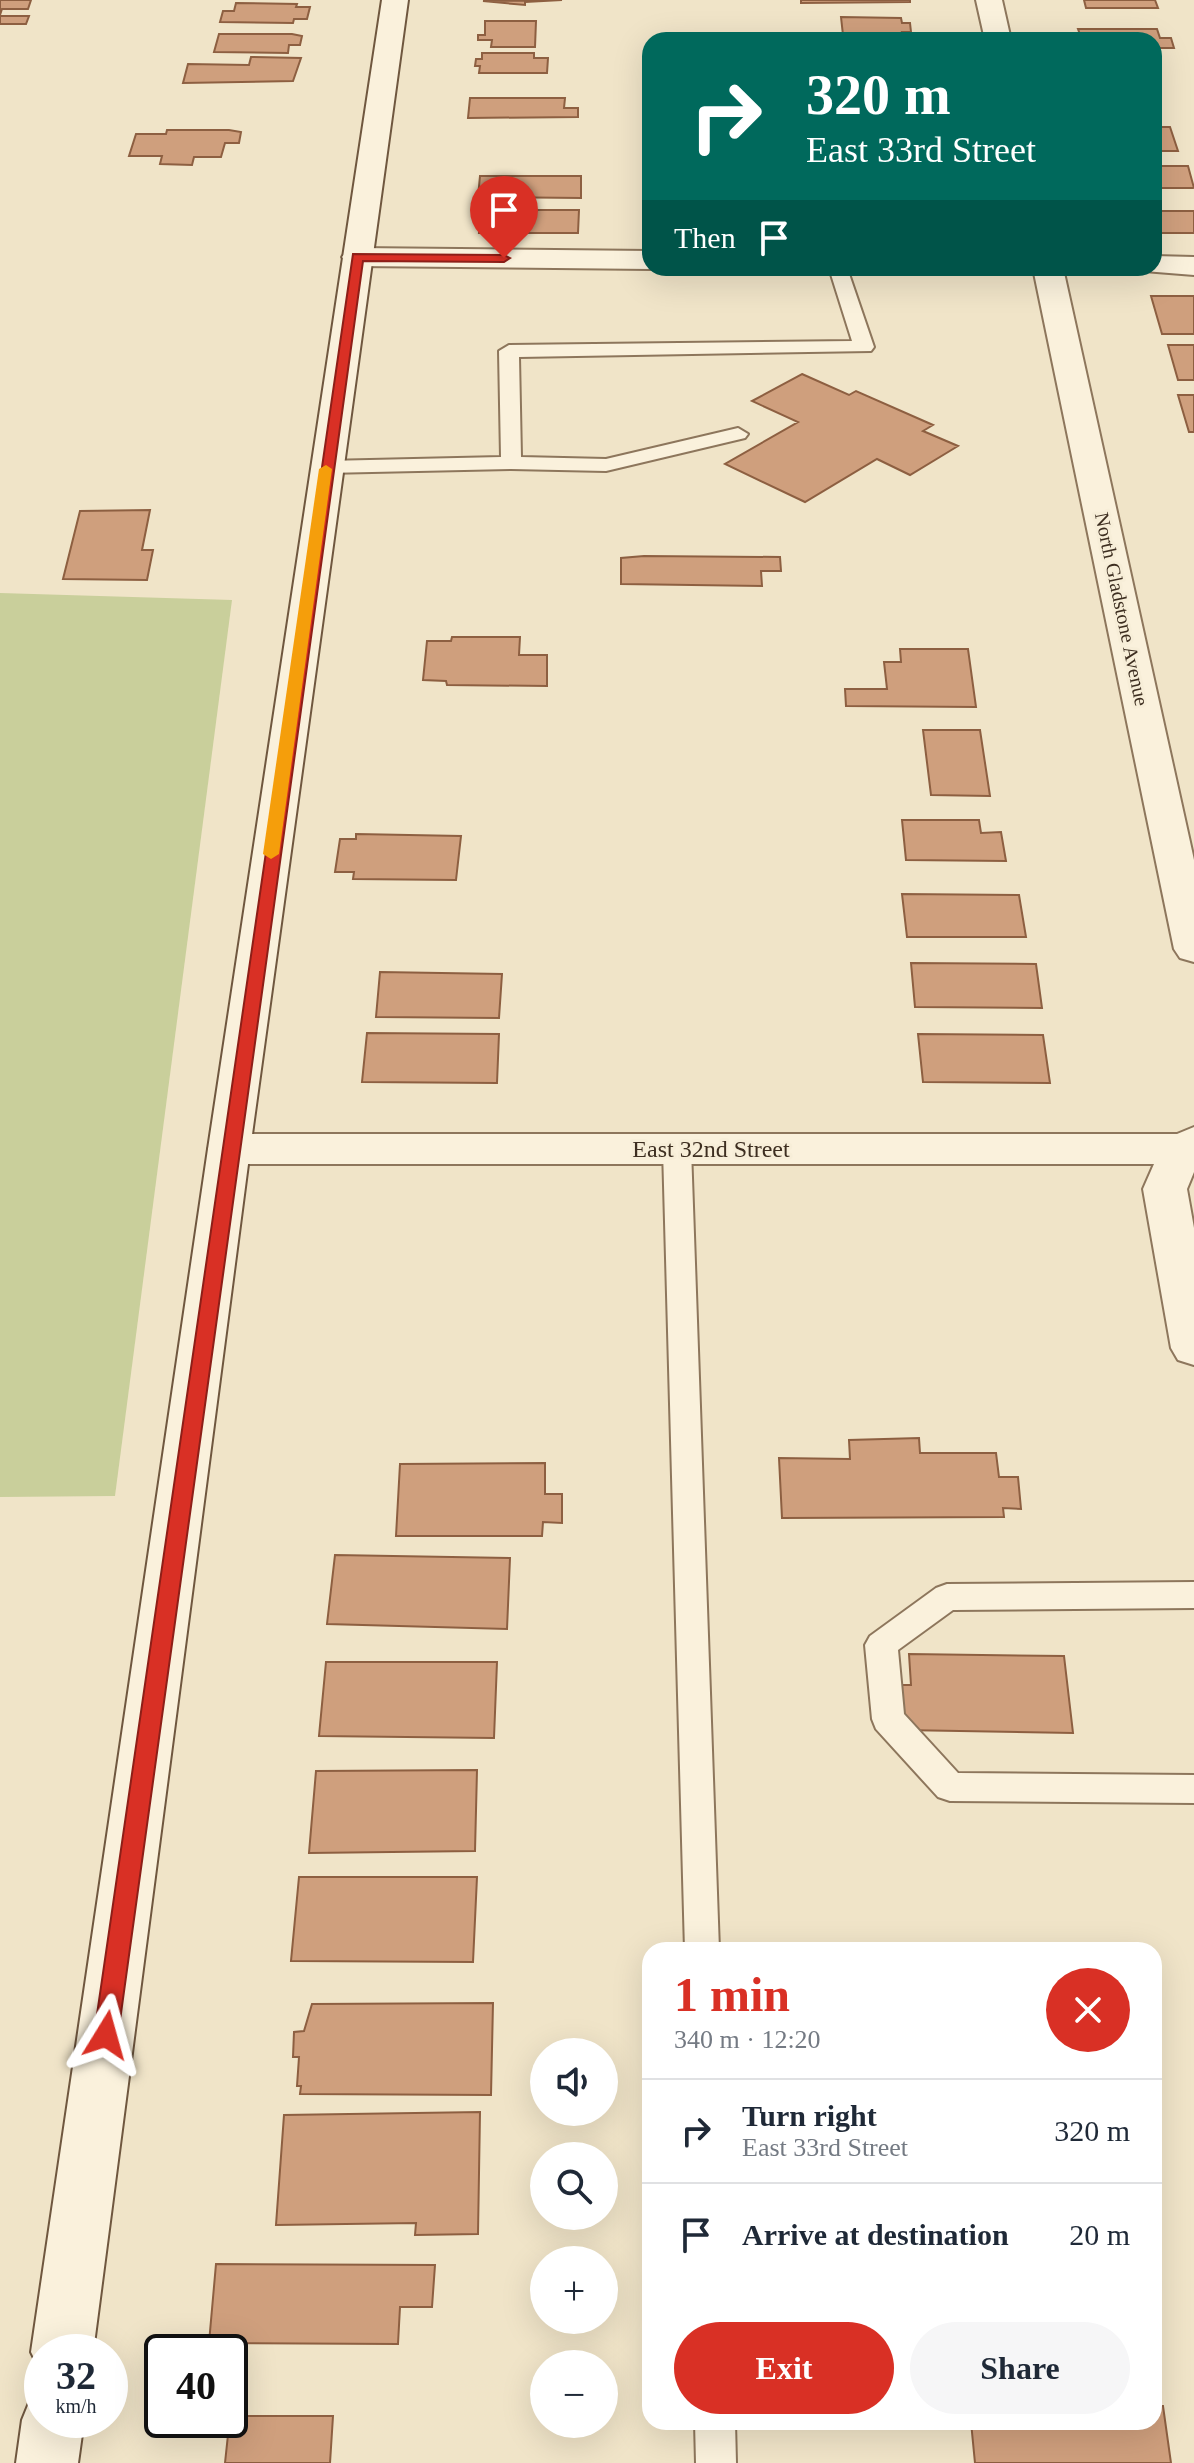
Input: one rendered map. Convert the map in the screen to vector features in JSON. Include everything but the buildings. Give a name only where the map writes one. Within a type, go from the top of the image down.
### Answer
[{"type":"street","points":[[64,2334],[229,1149],[395,0]]},
{"type":"street","points":[[989,0],[996,32]]},
{"type":"street","points":[[357,257],[642,260]]},
{"type":"street","points":[[1162,265],[1194,266]]},
{"type":"street","name":"North Gladstone Avenue","points":[[1050,276],[1194,949]]},
{"type":"street","points":[[1191,1146],[1170,1173],[1165,1189],[1194,1348]]},
{"type":"street","name":"East 32nd Street","points":[[229,1149],[1191,1146]]},
{"type":"street","points":[[47,2463],[50,2438]]},
{"type":"lane","points":[[511,463],[509,351],[864,347],[841,276]]},
{"type":"lane","points":[[326,467],[511,463],[606,465],[738,434]]},
{"type":"lane","points":[[677,1149],[702,1942]]},
{"type":"lane","points":[[1194,1595],[947,1597],[881,1645],[888,1719],[950,1787],[1194,1789]]},
{"type":"lane","points":[[715,2430],[716,2463]]},
{"type":"green space","points":[[0,593],[232,600],[115,1496],[0,1497]]},
{"type":"slow traffic","points":[[271,854],[326,469]]},
{"type":"route","points":[[106,2035],[357,257],[504,258]]}]
